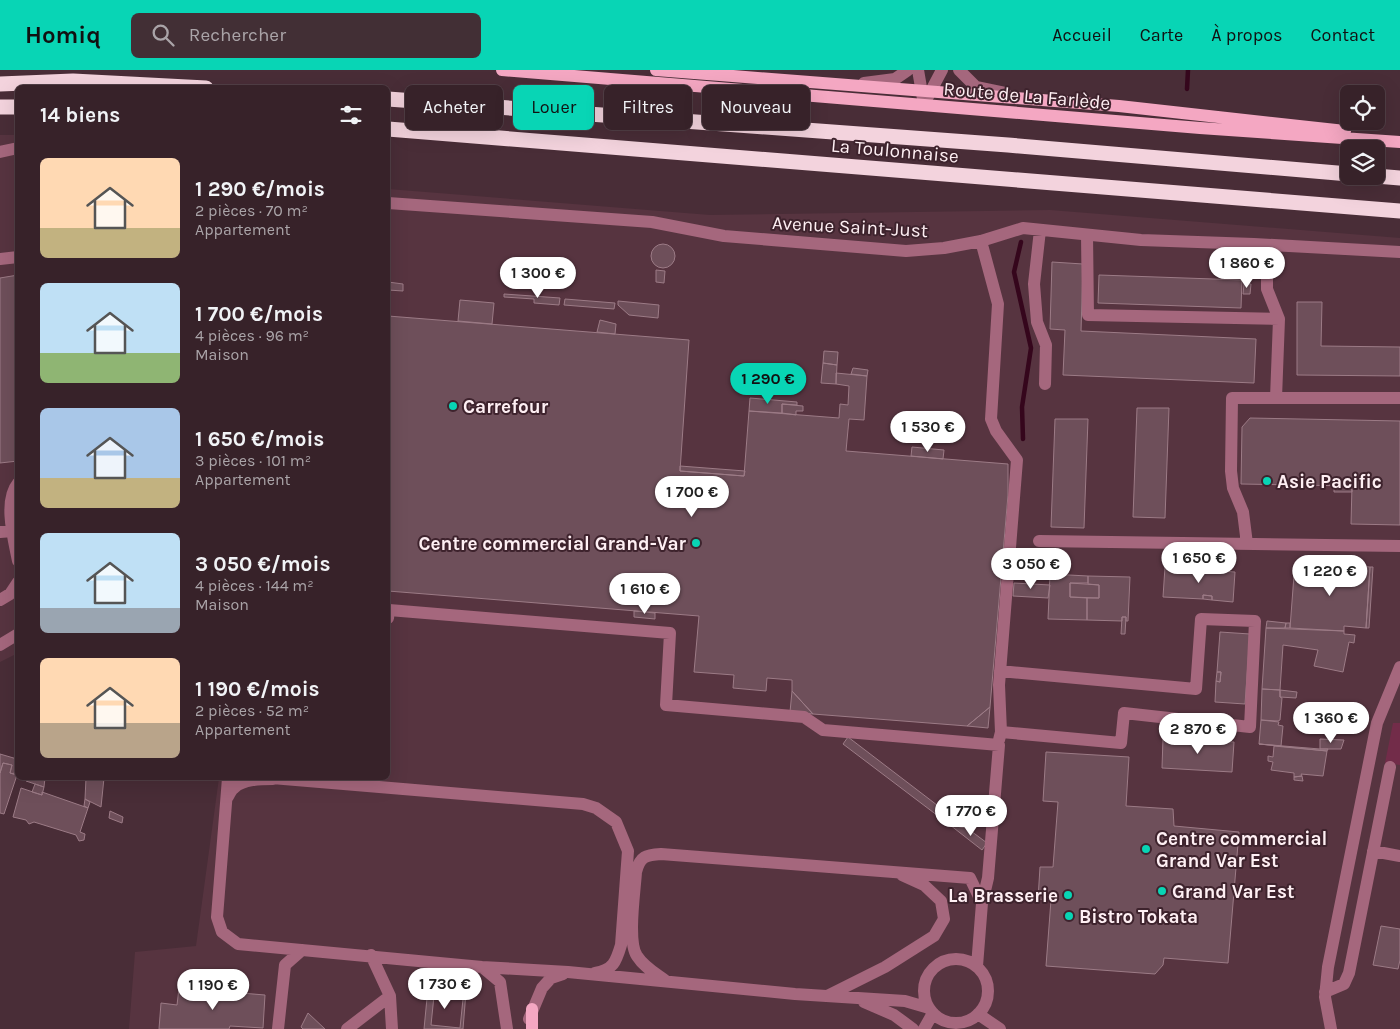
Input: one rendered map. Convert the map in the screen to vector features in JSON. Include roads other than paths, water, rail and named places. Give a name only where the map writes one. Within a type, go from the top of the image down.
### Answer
[{"type":"highway","points":[[0,84],[73,82],[140,85]]},
{"type":"highway","name":"La Toulonnaise","points":[[390,99],[1008,145],[1340,173]]},
{"type":"highway","points":[[0,107],[15,107]]},
{"type":"highway","name":"La Toulonnaise","points":[[390,130],[1400,211]]},
{"type":"highway","points":[[1385,177],[1400,178]]},
{"type":"main road","name":"Route de La Farlède","points":[[502,70],[1200,128],[1400,142]]},
{"type":"main road","name":"Route de La Farlède","points":[[656,70],[1118,106],[1400,138]]},
{"type":"main road","points":[[532,1009],[532,1029]]},
{"type":"street","points":[[849,85],[895,79],[908,70]]},
{"type":"street","points":[[918,70],[927,90]]},
{"type":"street","points":[[924,104],[927,90],[942,70]]},
{"type":"street","points":[[959,70],[976,87],[1037,100]]},
{"type":"street","points":[[0,152],[15,149]]},
{"type":"street","name":"Avenue Saint-Just","points":[[390,202],[652,222],[724,236],[906,251],[944,248],[981,241],[1024,228],[1141,240],[1400,252]]},
{"type":"street","points":[[1040,230],[1034,284],[1037,322],[1046,346],[1045,384]]},
{"type":"street","points":[[1087,234],[1088,315],[1279,319]]},
{"type":"street","points":[[977,966],[982,904],[988,878],[1000,732],[1000,671],[1017,460],[996,431],[991,419],[998,304],[981,241]]},
{"type":"street","points":[[1267,245],[1266,289],[1279,319],[1276,398]]},
{"type":"street","points":[[0,259],[15,257]]},
{"type":"street","points":[[1248,544],[1243,512],[1233,488],[1231,471],[1232,398],[1400,398]]},
{"type":"street","points":[[15,488],[11,494],[6,532],[15,554]]},
{"type":"street","points":[[1039,540],[1400,546]]},
{"type":"street","points":[[0,600],[10,594],[15,586]]},
{"type":"street","points":[[390,610],[670,632],[666,705],[804,717],[823,730],[998,745]]},
{"type":"street","points":[[1000,671],[1196,689],[1201,619],[1255,621],[1250,727],[1124,713],[1121,744],[1000,732]]},
{"type":"street","points":[[0,645],[15,636]]},
{"type":"street","points":[[1331,1029],[1325,997],[1328,967],[1377,723],[1400,666]]},
{"type":"street","points":[[1326,992],[1344,984],[1349,973],[1390,767]]},
{"type":"street","points":[[228,780],[218,917],[222,932],[238,944],[371,955],[482,967],[568,972],[827,996],[905,1001],[947,1022],[970,1021],[1000,1029]]},
{"type":"street","points":[[227,798],[233,788],[254,780]]},
{"type":"street","points":[[299,780],[583,804],[596,808],[616,822],[628,851],[621,946],[617,960],[606,971],[585,974]]},
{"type":"street","points":[[1373,851],[1400,856]]},
{"type":"street","points":[[668,982],[645,967],[635,954],[632,939],[636,872],[638,863],[642,858],[650,854],[970,878],[982,904]]},
{"type":"street","points":[[827,996],[885,967],[934,936],[944,918],[941,901],[924,885],[894,872]]},
{"type":"street","points":[[278,1029],[285,965],[302,950]]},
{"type":"street","points":[[371,955],[390,996],[392,1029]]},
{"type":"street","points":[[936,1017],[924,999],[925,984],[931,970],[938,963],[958,958],[977,966],[983,973],[988,990],[984,1007],[970,1021]]},
{"type":"street","points":[[482,967],[500,982],[507,1029]]},
{"type":"street","points":[[526,1029],[532,1009],[542,988],[551,978],[568,972]]},
{"type":"street","points":[[348,1029],[390,996]]},
{"type":"street","points":[[855,998],[894,1015],[912,1029]]},
{"type":"street","points":[[924,1029],[936,1017]]},
{"type":"waterway","points":[[1187,89],[1188,70]]},
{"type":"waterway","points":[[1021,242],[1014,272],[1031,348],[1022,407],[1023,439]]},
{"type":"place","name":"Carrefour","points":[[453,406]]},
{"type":"place","name":"Asie Pacific","points":[[1267,481]]},
{"type":"place","name":"Centre commercial Grand-Var","points":[[696,543]]},
{"type":"place","name":"Centre commercial Grand Var Est","points":[[1146,849]]},
{"type":"place","name":"Grand Var Est","points":[[1162,891]]},
{"type":"place","name":"La Brasserie","points":[[1068,895]]},
{"type":"place","name":"Bistro Tokata","points":[[1069,916]]}]
